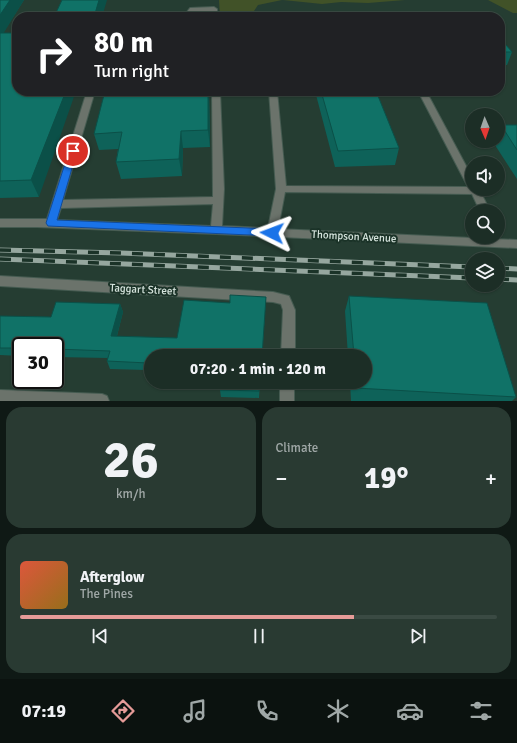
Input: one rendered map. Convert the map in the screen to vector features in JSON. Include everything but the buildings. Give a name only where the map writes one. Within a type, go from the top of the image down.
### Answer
[{"type":"street","points":[[190,12],[192,9],[214,9],[214,12]]},
{"type":"street","points":[[51,223],[90,96]]},
{"type":"street","points":[[216,96],[218,200],[216,230]]},
{"type":"street","points":[[272,233],[281,189],[273,96]]},
{"type":"street","points":[[425,96],[465,173]]},
{"type":"street","points":[[281,189],[465,188]]},
{"type":"street","points":[[57,204],[218,200]]},
{"type":"street","name":"Thompson Avenue","points":[[0,223],[51,223],[272,233],[465,238]]},
{"type":"street","name":"Thompson Avenue","points":[[505,240],[517,244]]},
{"type":"street","name":"Taggart Street","points":[[0,282],[273,297],[285,300],[289,310],[288,349]]},
{"type":"street","points":[[287,389],[287,401]]},
{"type":"street","points":[[0,397],[102,401]]},
{"type":"green space","points":[[219,0],[282,0],[258,5],[253,12],[220,12]]},
{"type":"green space","points":[[283,0],[405,0],[368,3],[341,2],[322,4]]},
{"type":"green space","points":[[488,0],[517,0],[517,13],[513,13]]},
{"type":"railway","points":[[0,250],[121,253],[465,267]]},
{"type":"railway","points":[[0,259],[465,278]]},
{"type":"railway","points":[[505,268],[517,269]]},
{"type":"railway","points":[[505,279],[517,280]]},
{"type":"route","points":[[73,151],[51,223],[272,233]]}]
